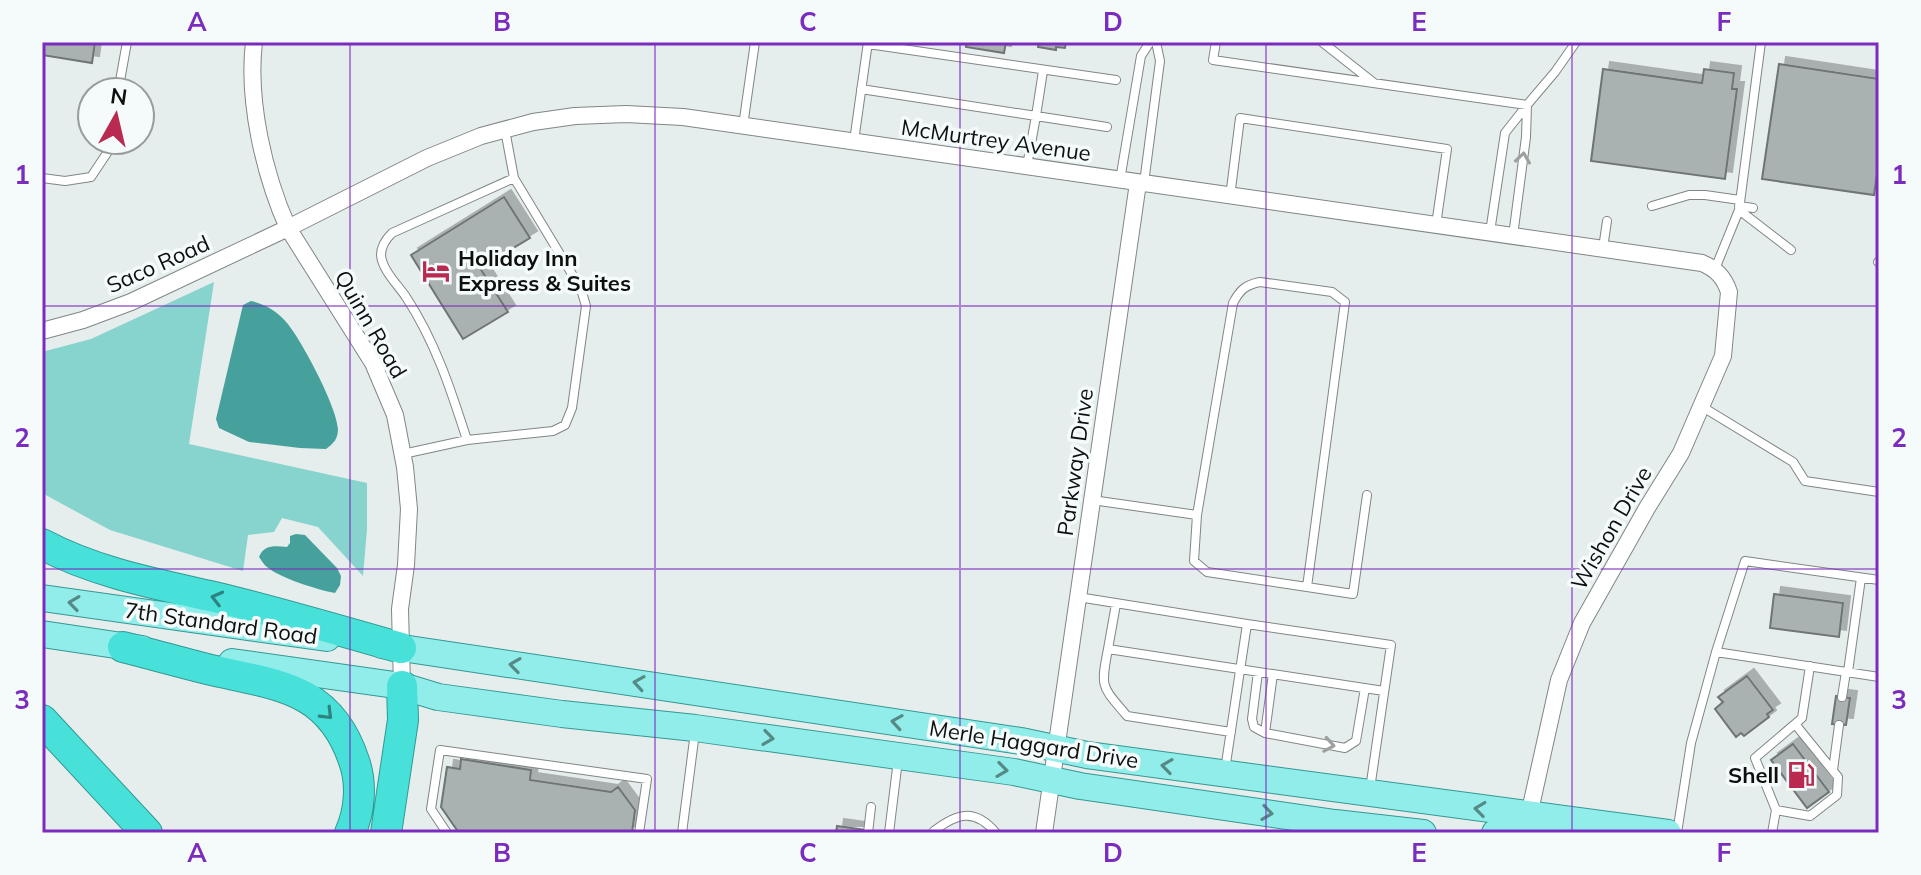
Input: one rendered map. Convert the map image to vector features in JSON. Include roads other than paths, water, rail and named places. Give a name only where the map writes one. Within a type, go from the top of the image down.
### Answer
[{"type":"highway","points":[[42,544],[117,574],[289,615],[401,648]]},
{"type":"highway","points":[[123,647],[275,684],[307,697],[320,707],[341,729],[357,769],[359,796],[355,823],[350,833]]},
{"type":"highway","points":[[386,833],[403,720],[402,686]]},
{"type":"highway","points":[[42,722],[125,833]]},
{"type":"highway","points":[[42,722],[147,833]]},
{"type":"main road","name":"7th Standard Road","points":[[42,598],[401,648]]},
{"type":"main road","points":[[42,634],[123,647]]},
{"type":"main road","name":"7th Standard Road","points":[[123,647],[402,686]]},
{"type":"main road","name":"Merle Haggard Drive","points":[[401,648],[1006,738],[1087,755],[1668,833]]},
{"type":"main road","name":"Merle Haggard Drive","points":[[402,686],[438,697],[695,728],[1014,772],[1334,828],[1423,833]]},
{"type":"main road","points":[[1495,833],[1520,827],[1566,833]]},
{"type":"street","name":"Quinn Road","points":[[254,42],[254,102],[265,160],[279,207],[288,228],[373,363],[395,415],[409,509],[400,609],[402,686]]},
{"type":"street","name":"McMurtrey Avenue","points":[[288,228],[427,158],[481,136],[533,122],[626,114],[683,117],[1687,260],[1715,269]]},
{"type":"street","name":"Parkway Drive","points":[[1044,833],[1091,500],[1141,183]]},
{"type":"street","name":"Saco Road","points":[[42,331],[131,302],[288,228]]},
{"type":"street","name":"Wishon Drive","points":[[1529,815],[1559,680],[1582,623],[1681,453],[1723,356],[1729,292],[1715,269]]},
{"type":"lane","points":[[121,76],[127,42]]},
{"type":"lane","points":[[743,126],[755,42]]},
{"type":"lane","points":[[1120,180],[1141,56],[1150,42]]},
{"type":"lane","points":[[1141,183],[1160,61],[1156,42]]},
{"type":"lane","points":[[1216,42],[1213,60],[1527,105]]},
{"type":"lane","points":[[1322,42],[1375,84]]},
{"type":"lane","points":[[1490,232],[1505,133],[1576,42]]},
{"type":"lane","points":[[1715,269],[1739,205],[1761,42]]},
{"type":"lane","points":[[854,142],[868,43],[1116,80]]},
{"type":"lane","points":[[1027,167],[1043,71]]},
{"type":"lane","points":[[861,89],[1107,127]]},
{"type":"lane","points":[[1513,236],[1526,137],[1527,105]]},
{"type":"lane","points":[[1230,197],[1240,118],[1447,149],[1436,225]]},
{"type":"lane","points":[[402,454],[467,440],[553,431],[565,425],[572,408],[586,306],[581,289],[514,178],[505,130]]},
{"type":"lane","points":[[42,178],[65,181],[91,177],[105,156]]},
{"type":"lane","points":[[467,440],[442,364],[416,312],[384,265],[381,252],[392,233],[514,178]]},
{"type":"lane","points":[[1652,206],[1689,195],[1705,195],[1753,208]]},
{"type":"lane","points":[[1739,205],[1791,250]]},
{"type":"lane","points":[[1603,248],[1607,221]]},
{"type":"lane","points":[[1307,587],[1345,302],[1332,292],[1260,282],[1249,284],[1240,290],[1233,303],[1197,515],[1194,561],[1207,572],[1353,594],[1367,495]]},
{"type":"lane","points":[[1701,406],[1793,462],[1805,481],[1879,492]]},
{"type":"lane","points":[[1091,500],[1197,515]]},
{"type":"lane","points":[[1677,833],[1691,743],[1745,561],[1879,580]]},
{"type":"lane","points":[[1842,697],[1861,578]]},
{"type":"lane","points":[[1077,597],[1391,645],[1369,794]]},
{"type":"lane","points":[[1116,604],[1102,677],[1104,686],[1127,716],[1231,732]]},
{"type":"lane","points":[[1225,774],[1247,624]]},
{"type":"lane","points":[[1108,649],[1384,691]]},
{"type":"lane","points":[[1716,652],[1879,677]]},
{"type":"lane","points":[[1772,833],[1776,810],[1755,758],[1802,718],[1810,666]]},
{"type":"lane","points":[[1258,672],[1252,719],[1254,727],[1265,733],[1345,748],[1356,741],[1365,688]]},
{"type":"lane","points":[[1265,733],[1273,674]]},
{"type":"lane","points":[[1776,810],[1810,816],[1837,795],[1838,777],[1795,724]]},
{"type":"lane","points":[[1833,770],[1839,725]]},
{"type":"lane","points":[[682,833],[695,728]]},
{"type":"lane","points":[[447,833],[431,809],[440,750],[647,779],[639,833]]},
{"type":"lane","points":[[889,833],[899,756]]},
{"type":"lane","points":[[868,833],[871,807]]},
{"type":"lane","points":[[934,831],[960,815],[982,819],[996,833]]},
{"type":"place","name":"Holiday Inn Express & Suites","points":[[436,271]]},
{"type":"place","name":"Shell","points":[[1801,775]]}]
